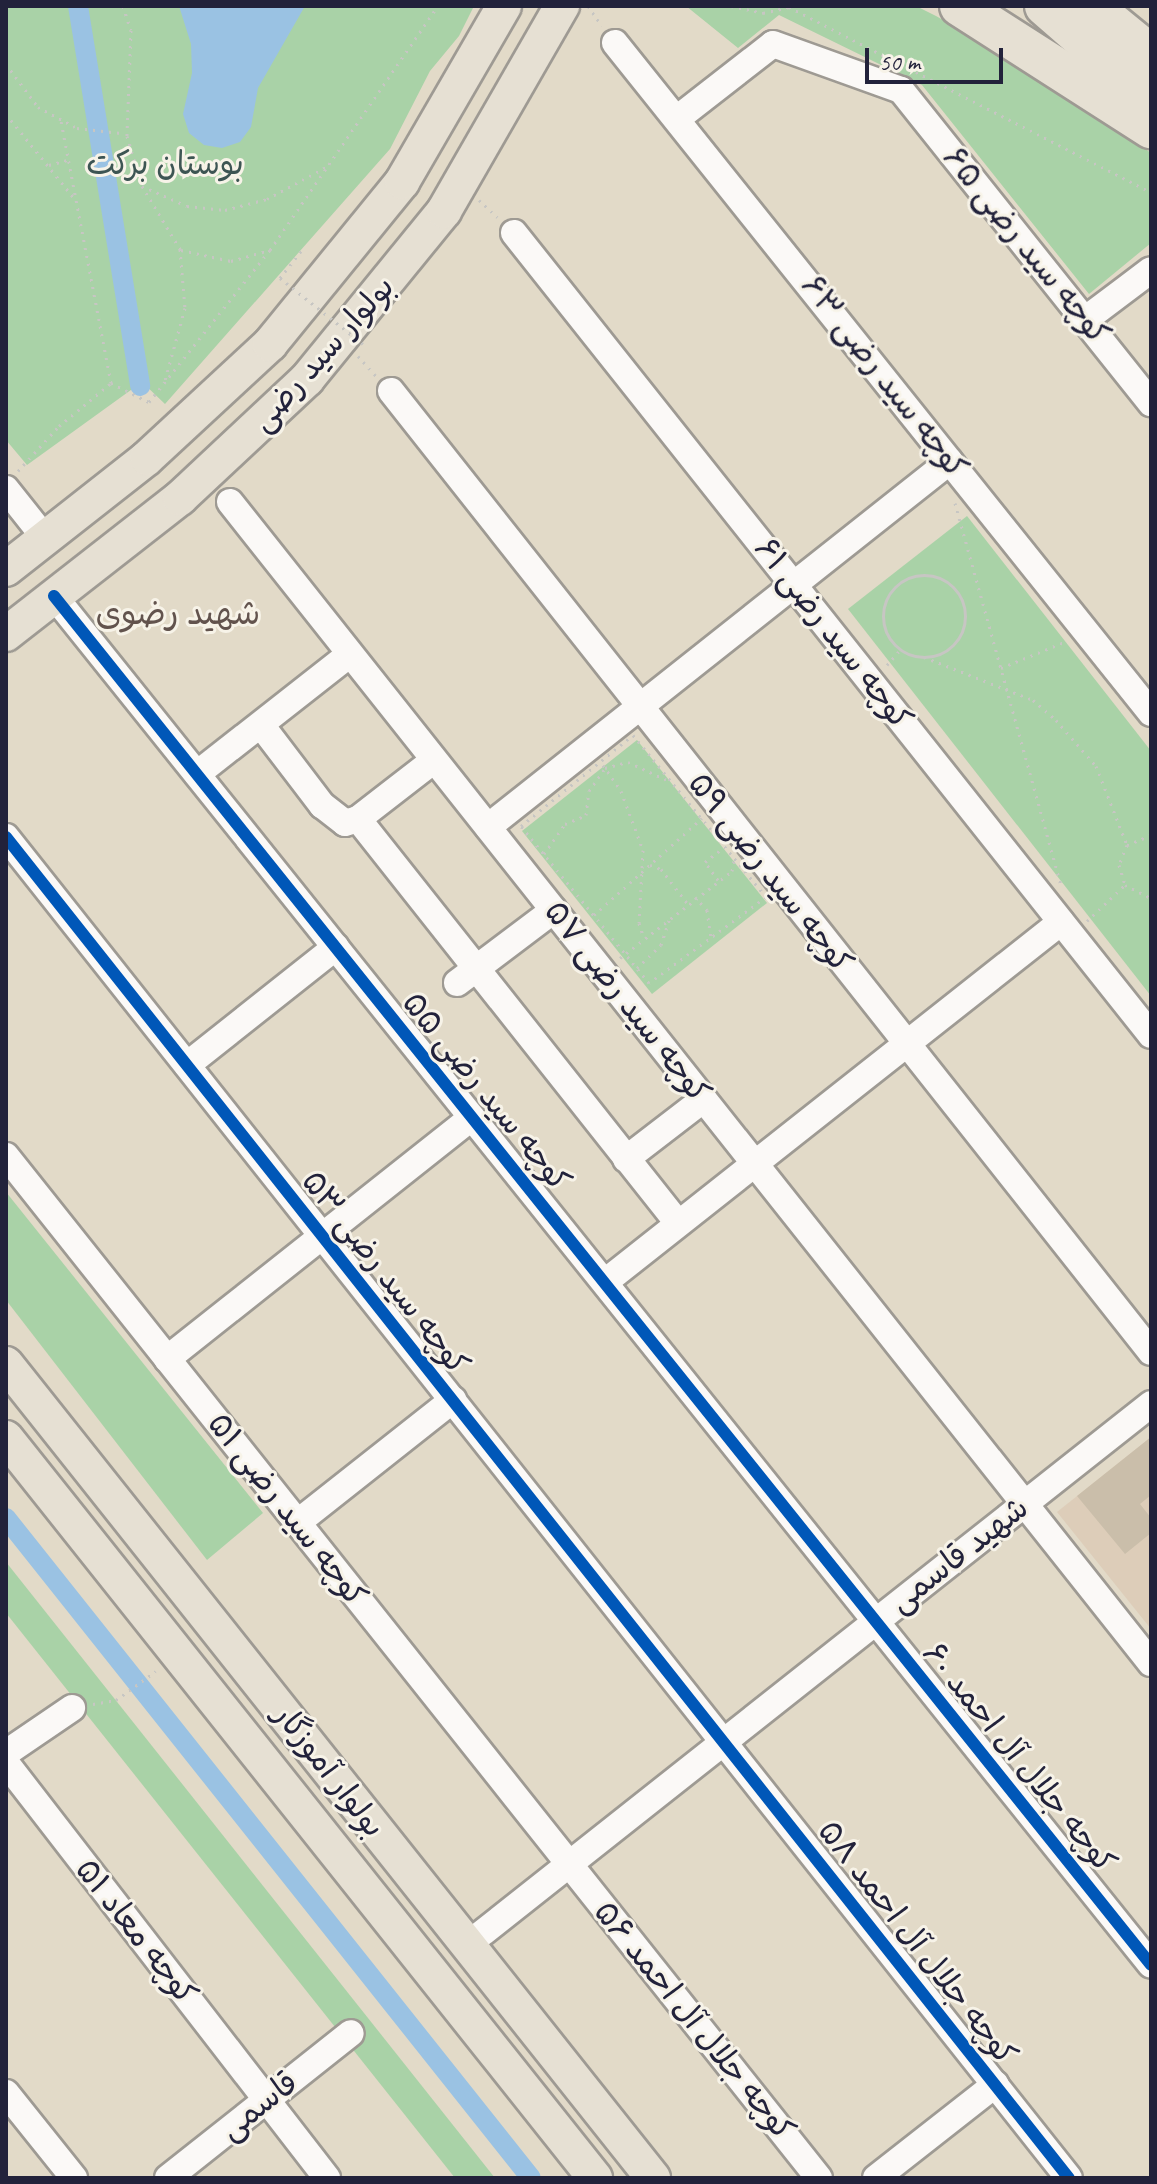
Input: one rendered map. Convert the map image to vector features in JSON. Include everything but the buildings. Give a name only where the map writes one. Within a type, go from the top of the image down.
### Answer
[{"type":"highway","points":[[960,6],[1151,128]]},
{"type":"highway","points":[[1045,6],[1151,98]]},
{"type":"highway","points":[[1091,6],[1151,55]]},
{"type":"main road","name":"بولوار سید رضی","points":[[6,569],[210,403],[319,288],[402,182],[504,6]]},
{"type":"main road","name":"بولوار سید رضی","points":[[6,634],[245,441],[348,332],[444,211],[562,6]]},
{"type":"main road","name":"بولوار آموزگار","points":[[6,1364],[653,2178]]},
{"type":"main road","name":"بولوار آموزگار","points":[[6,1438],[595,2178]]},
{"type":"street","name":"کوچه سید رضی ۶۳","points":[[615,43],[1151,713]]},
{"type":"street","name":"کوچه سید رضی ۶۵","points":[[678,118],[773,44],[901,90],[1151,403]]},
{"type":"street","name":"کوچه سید رضی ۶۱","points":[[514,233],[1151,1035]]},
{"type":"street","points":[[1086,319],[1151,270]]},
{"type":"street","name":"کوچه سید رضی ۵۹","points":[[391,391],[639,708],[732,846],[906,1044],[1151,1352]]},
{"type":"street","points":[[488,827],[595,754],[639,708],[950,461]]},
{"type":"street","points":[[11,481],[45,538]]},
{"type":"street","name":"کوچه سید رضی ۵۷","points":[[230,502],[1151,1663]]},
{"type":"street","name":"کوچه سید رضی ۵۵","points":[[54,596],[876,1621]]},
{"type":"street","points":[[197,774],[350,654]]},
{"type":"street","points":[[261,725],[322,805],[345,823],[358,819],[434,760]]},
{"type":"street","points":[[358,819],[467,976],[678,1223]]},
{"type":"street","name":"کوچه سید رضی ۵۳","points":[[6,837],[724,1741]]},
{"type":"street","points":[[467,976],[554,910]]},
{"type":"street","points":[[605,1282],[906,1044],[1067,929]]},
{"type":"street","points":[[187,1065],[336,947]]},
{"type":"street","points":[[626,1159],[704,1099]]},
{"type":"street","points":[[167,1359],[472,1117]]},
{"type":"street","name":"کوچه سید رضی ۵۱","points":[[6,1156],[569,1864]]},
{"type":"street","points":[[297,1523],[453,1400]]},
{"type":"street","name":"شهید قاسمی","points":[[467,1945],[1151,1404]]},
{"type":"street","name":"کوچه جلال آل احمد ۶۰","points":[[876,1621],[1151,1964]]},
{"type":"street","points":[[6,1753],[72,1708]]},
{"type":"street","name":"کوچه جلال آل احمد ۵۸","points":[[724,1741],[1069,2178]]},
{"type":"street","name":"کوچه معاد ۵۱","points":[[6,1763],[327,2178]]},
{"type":"street","name":"کوچه جلال آل احمد ۵۶","points":[[569,1864],[819,2178]]},
{"type":"street","name":"قاسمی","points":[[168,2178],[351,2033]]},
{"type":"street","points":[[876,2178],[996,2084]]},
{"type":"street","points":[[6,2093],[74,2178]]},
{"type":"path","points":[[123,6],[131,30],[127,136],[142,186],[180,249],[185,308],[164,383]]},
{"type":"path","points":[[111,383],[149,402],[270,250],[438,6]]},
{"type":"path","points":[[731,6],[763,13],[789,7],[1151,192]]},
{"type":"path","points":[[6,64],[38,107],[77,128],[121,133]]},
{"type":"path","points":[[6,114],[76,199]]},
{"type":"path","points":[[61,120],[111,383]]},
{"type":"path","points":[[48,165],[68,160]]},
{"type":"path","points":[[142,186],[187,206],[225,210],[267,199],[329,166]]},
{"type":"path","points":[[476,198],[514,233]]},
{"type":"path","points":[[180,249],[231,261],[270,250]]},
{"type":"path","points":[[302,250],[280,278],[363,344]]},
{"type":"path","points":[[358,356],[391,391]]},
{"type":"path","points":[[11,481],[59,426],[111,383]]},
{"type":"path","points":[[950,461],[956,512],[1001,668],[1067,929],[1125,885]]},
{"type":"path","points":[[924,657],[951,648],[965,624],[966,610],[953,585],[926,574],[900,582],[890,593],[883,617],[891,641],[924,657],[1033,700],[1079,741],[1111,796],[1127,845],[1119,865],[1125,885],[1151,898]]},
{"type":"path","points":[[1001,668],[1087,633]]},
{"type":"path","points":[[633,735],[671,781],[709,812],[766,897],[649,983],[521,826],[595,754],[633,735]]},
{"type":"path","points":[[595,754],[638,833],[644,938]]},
{"type":"path","points":[[544,854],[565,824],[586,815],[589,791],[605,768],[628,762],[671,781]]},
{"type":"path","points":[[594,915],[709,812]]},
{"type":"path","points":[[1127,845],[1151,835]]},
{"type":"path","points":[[603,971],[732,871],[732,846]]},
{"type":"path","points":[[718,880],[705,862],[732,846]]},
{"type":"path","points":[[650,865],[661,869],[687,903]]},
{"type":"path","points":[[695,897],[707,910],[711,937]]},
{"type":"path","points":[[637,968],[661,945],[670,917]]},
{"type":"path","points":[[116,1700],[164,1665]]},
{"type":"shaded area","points":[[1151,1437],[1151,1629],[1057,1512]]},
{"type":"green space","name":"بوستان برکت","points":[[6,6],[474,6],[459,36],[430,71],[390,149],[165,404],[142,382],[27,465],[6,440]]},
{"type":"green space","points":[[686,6],[916,6],[936,16],[1027,67],[1151,153],[1151,243],[1089,294],[922,85],[779,15],[738,48]]},
{"type":"green space","points":[[967,516],[1151,751],[1151,996],[848,609]]},
{"type":"green space","points":[[637,740],[767,903],[652,994],[522,831]]},
{"type":"green space","points":[[6,1192],[263,1513],[207,1560],[6,1300]]},
{"type":"green space","points":[[6,1562],[495,2178],[455,2178],[6,1613]]},
{"type":"water","points":[[179,6],[305,6],[258,88],[251,127],[240,142],[222,148],[204,145],[189,133],[183,114],[192,73],[191,44]]},
{"type":"waterway","points":[[78,6],[140,386]]},
{"type":"waterway","points":[[6,1518],[531,2178]]},
{"type":"cycle path","points":[[54,596],[1151,1965]]},
{"type":"cycle path","points":[[6,837],[1069,2178]]},
{"type":"district","name":"شهید رضوی","points":[[178,613]]}]
